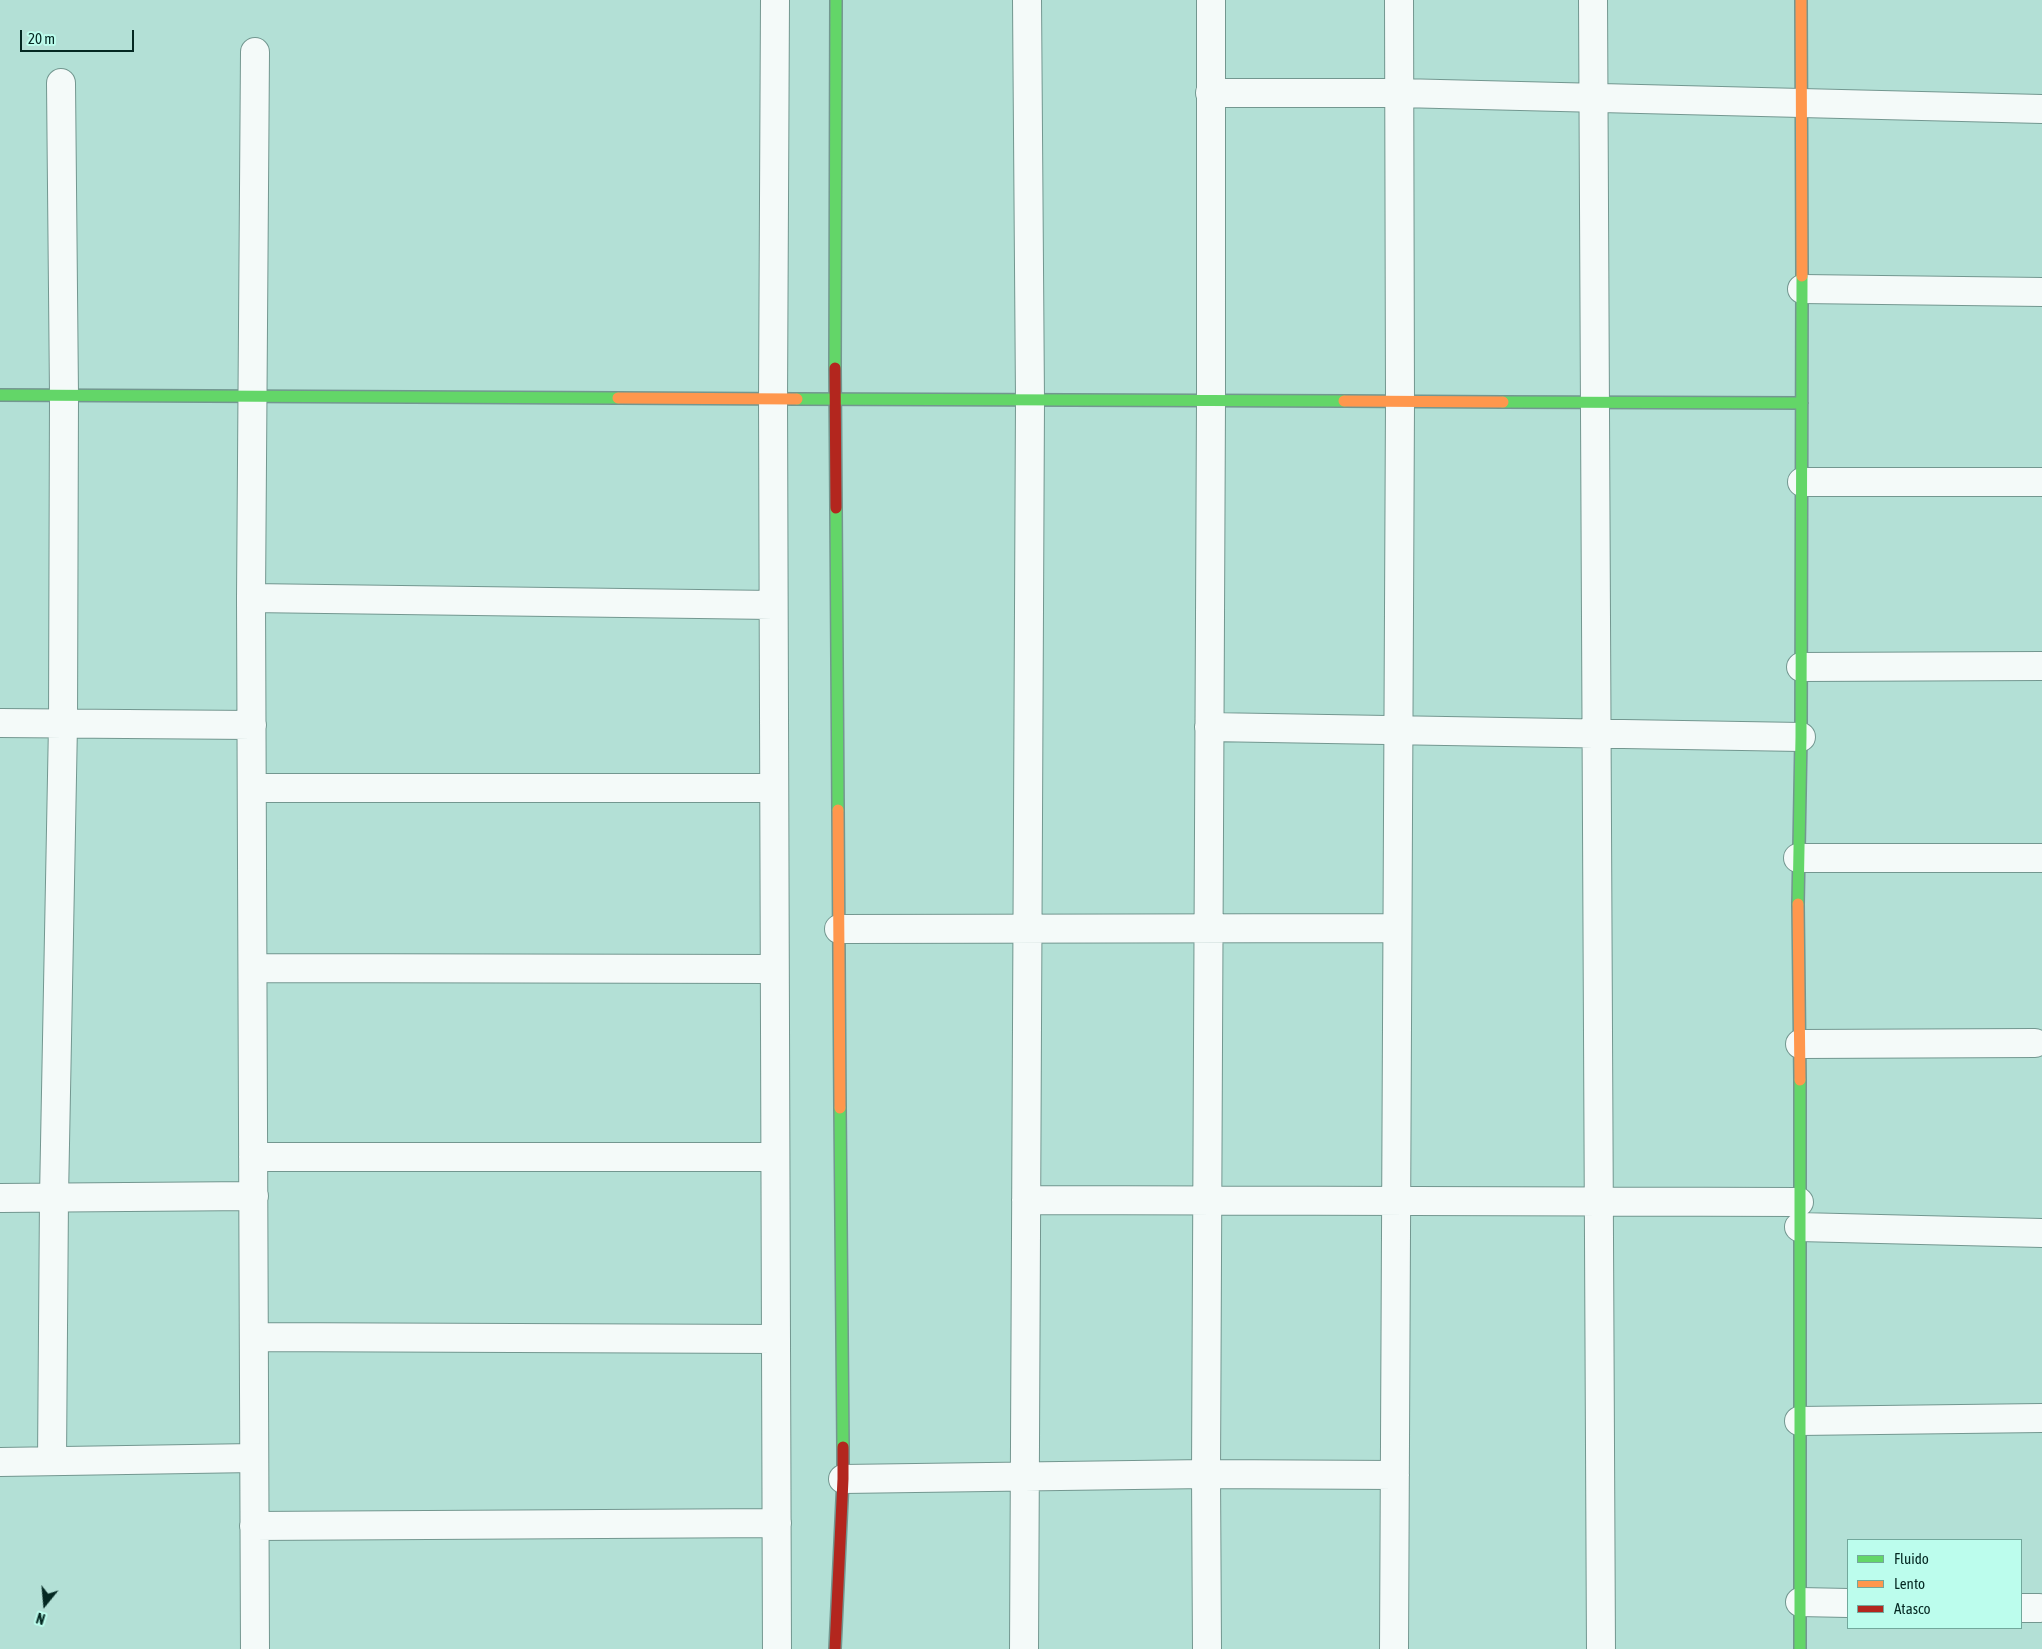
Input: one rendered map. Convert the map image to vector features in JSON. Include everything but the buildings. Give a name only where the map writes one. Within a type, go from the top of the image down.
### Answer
[{"type":"street","points":[[775,0],[772,399],[777,1649]]},
{"type":"street","points":[[835,1649],[843,1479],[835,399],[836,0]]},
{"type":"street","points":[[1024,1649],[1030,400],[1027,0]]},
{"type":"street","points":[[1207,1649],[1211,0]]},
{"type":"street","points":[[1394,1649],[1400,402],[1399,0]]},
{"type":"street","points":[[1593,0],[1601,1649]]},
{"type":"street","points":[[1800,0],[1802,288],[1801,737],[1798,858],[1800,1044],[1800,1649]]},
{"type":"street","points":[[255,52],[251,598],[255,1649]]},
{"type":"street","points":[[52,1462],[54,1197],[63,724],[64,395],[61,83]]},
{"type":"street","points":[[1210,93],[1400,94],[2042,109]]},
{"type":"street","points":[[1802,288],[2042,292]]},
{"type":"street","points":[[0,395],[1802,403]]},
{"type":"street","points":[[1802,482],[2042,482]]},
{"type":"street","points":[[251,598],[773,605]]},
{"type":"street","points":[[1801,667],[2042,666]]},
{"type":"street","points":[[0,723],[252,724]]},
{"type":"street","points":[[1209,727],[1801,737]]},
{"type":"street","points":[[252,788],[774,788]]},
{"type":"street","points":[[1798,858],[2042,858]]},
{"type":"street","points":[[839,929],[1396,928]]},
{"type":"street","points":[[253,968],[774,969]]},
{"type":"street","points":[[1800,1044],[2035,1043]]},
{"type":"street","points":[[253,1156],[775,1157]]},
{"type":"street","points":[[0,1198],[254,1196]]},
{"type":"street","points":[[1026,1200],[1599,1201],[2042,1233]]},
{"type":"street","points":[[254,1337],[776,1339]]},
{"type":"street","points":[[1799,1421],[2042,1418]]},
{"type":"street","points":[[0,1462],[254,1458]]},
{"type":"street","points":[[843,1479],[1206,1474],[1394,1475]]},
{"type":"street","points":[[254,1526],[776,1523]]},
{"type":"street","points":[[1800,1602],[1847,1603]]},
{"type":"traffic: fast","points":[[835,368],[836,0]]},
{"type":"traffic: fast","points":[[1798,904],[1801,737],[1802,276]]},
{"type":"traffic: fast","points":[[0,395],[618,398]]},
{"type":"traffic: fast","points":[[797,399],[1344,401]]},
{"type":"traffic: fast","points":[[1503,402],[1802,403]]},
{"type":"traffic: fast","points":[[836,508],[838,810]]},
{"type":"traffic: fast","points":[[1800,1080],[1800,1649]]},
{"type":"traffic: fast","points":[[840,1108],[843,1447]]},
{"type":"traffic: slow","points":[[1801,0],[1802,276]]},
{"type":"traffic: slow","points":[[618,398],[797,399]]},
{"type":"traffic: slow","points":[[1344,401],[1503,402]]},
{"type":"traffic: slow","points":[[838,810],[840,1108]]},
{"type":"traffic: slow","points":[[1798,904],[1800,1080]]},
{"type":"traffic: jam","points":[[835,368],[836,508]]},
{"type":"traffic: jam","points":[[835,1649],[843,1447]]}]
